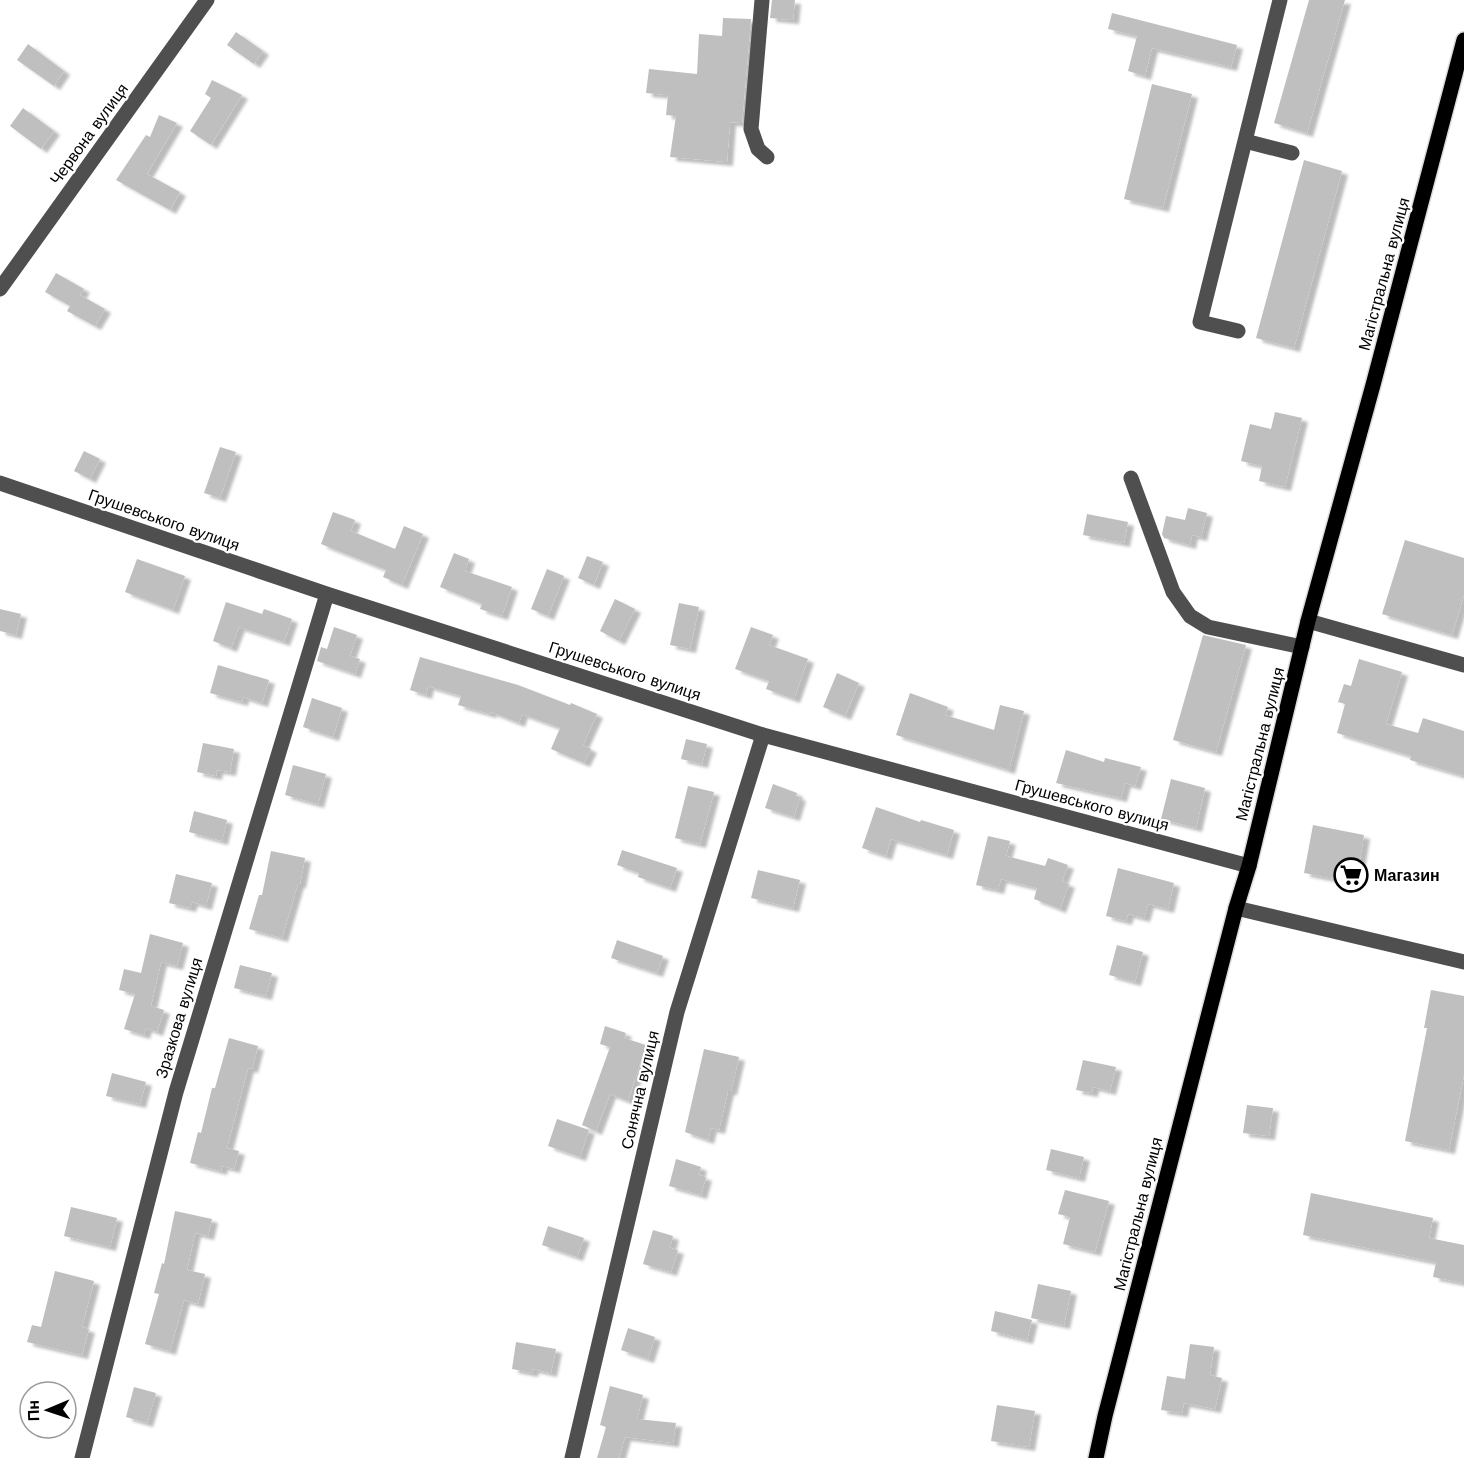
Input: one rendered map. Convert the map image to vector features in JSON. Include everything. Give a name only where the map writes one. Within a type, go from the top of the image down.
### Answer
[{"type":"main road","name":"Магістральна вулиця","points":[[1096,1458],[1236,908],[1249,866],[1308,621],[1464,40]]},
{"type":"street","name":"Червона вулиця","points":[[0,289],[207,0]]},
{"type":"street","points":[[762,0],[751,129],[758,148],[767,157]]},
{"type":"street","points":[[1238,331],[1200,322],[1280,0]]},
{"type":"street","points":[[1245,141],[1292,153]]},
{"type":"street","points":[[1131,477],[1173,592],[1190,616],[1208,627],[1302,647]]},
{"type":"street","name":"Грушевського вулиця","points":[[0,483],[327,594],[763,735],[1249,866]]},
{"type":"street","name":"Зразкова вулиця","points":[[82,1458],[176,1092],[327,594]]},
{"type":"street","points":[[1308,621],[1464,665]]},
{"type":"street","name":"Сонячна вулиця","points":[[572,1458],[677,1012],[763,735]]},
{"type":"street","points":[[1236,908],[1464,962]]},
{"type":"building","points":[[772,0],[795,0],[793,20],[770,18]]},
{"type":"building","points":[[1309,0],[1345,0],[1307,133],[1274,123]]},
{"type":"building","points":[[1112,13],[1237,45],[1231,67],[1152,48],[1145,76],[1128,71],[1137,36],[1108,29]]},
{"type":"building","points":[[723,18],[751,19],[742,123],[730,122],[727,162],[670,157],[676,116],[666,115],[668,95],[646,93],[649,69],[697,74],[699,34],[722,36]]},
{"type":"building","points":[[236,32],[263,51],[254,64],[227,45]]},
{"type":"building","points":[[28,44],[64,71],[54,86],[17,60]]},
{"type":"building","points":[[212,80],[242,95],[211,145],[190,131],[211,98],[205,94]]},
{"type":"building","points":[[1152,84],[1192,94],[1163,208],[1124,199]]},
{"type":"building","points":[[23,108],[54,131],[41,149],[10,126]]},
{"type":"building","points":[[159,115],[177,123],[147,174],[180,192],[170,210],[116,180],[146,135],[150,137]]},
{"type":"building","points":[[1304,160],[1342,171],[1294,348],[1256,338]]},
{"type":"building","points":[[56,273],[84,289],[80,295],[105,309],[95,326],[67,311],[70,306],[45,292]]},
{"type":"building","points":[[1275,412],[1302,418],[1285,487],[1259,481],[1262,466],[1241,461],[1250,424],[1271,429]]},
{"type":"building","points":[[220,447],[236,452],[220,498],[204,493]]},
{"type":"building","points":[[84,451],[100,459],[90,479],[74,471]]},
{"type":"building","points":[[1188,508],[1207,513],[1201,537],[1192,535],[1190,545],[1164,538],[1162,534],[1166,516],[1185,520]]},
{"type":"building","points":[[333,512],[355,520],[351,531],[395,549],[404,526],[423,534],[402,585],[383,577],[386,570],[321,544]]},
{"type":"building","points":[[1087,514],[1128,522],[1124,543],[1083,535]]},
{"type":"building","points":[[1405,540],[1464,558],[1464,595],[1452,635],[1382,614]]},
{"type":"building","points":[[454,553],[469,559],[465,571],[512,587],[502,616],[480,609],[482,604],[440,587]]},
{"type":"building","points":[[587,556],[603,562],[594,585],[578,578]]},
{"type":"building","points":[[137,559],[185,576],[173,610],[125,592]]},
{"type":"building","points":[[547,569],[564,576],[548,616],[531,609]]},
{"type":"building","points":[[615,599],[635,609],[619,641],[600,631]]},
{"type":"building","points":[[226,602],[262,614],[264,609],[292,619],[284,642],[239,627],[231,648],[213,641]]},
{"type":"building","points":[[679,603],[699,607],[690,649],[670,645]]},
{"type":"building","points":[[0,609],[21,614],[16,635],[0,631]]},
{"type":"building","points":[[334,627],[357,635],[350,656],[360,659],[355,674],[317,661],[321,647],[327,649]]},
{"type":"building","points":[[751,627],[773,635],[769,645],[808,659],[794,699],[766,689],[769,681],[735,669]]},
{"type":"building","points":[[1203,635],[1246,645],[1216,752],[1173,740]]},
{"type":"building","points":[[420,657],[518,685],[597,714],[583,745],[591,749],[584,763],[551,749],[560,728],[522,714],[519,723],[491,712],[490,714],[458,705],[461,696],[428,686],[426,695],[410,690]]},
{"type":"building","points":[[1359,659],[1402,672],[1386,724],[1418,733],[1423,718],[1464,731],[1464,776],[1410,760],[1411,756],[1337,733],[1345,704],[1338,702],[1344,684],[1351,686]]},
{"type":"building","points":[[218,665],[269,680],[262,703],[243,697],[242,702],[210,693]]},
{"type":"building","points":[[837,673],[859,683],[845,716],[823,707]]},
{"type":"building","points":[[910,693],[948,707],[945,715],[994,730],[1000,705],[1024,711],[1009,770],[896,735]]},
{"type":"building","points":[[312,698],[342,708],[333,737],[303,727]]},
{"type":"building","points":[[686,739],[707,744],[702,764],[681,759]]},
{"type":"building","points":[[203,743],[234,749],[230,772],[217,770],[216,776],[197,772]]},
{"type":"building","points":[[1066,750],[1104,762],[1105,758],[1141,767],[1135,786],[1125,783],[1121,798],[1056,783]]},
{"type":"building","points":[[293,765],[326,774],[318,804],[285,795]]},
{"type":"building","points":[[1171,779],[1205,788],[1196,828],[1161,819]]},
{"type":"building","points":[[773,784],[797,793],[796,796],[800,797],[794,817],[765,808]]},
{"type":"building","points":[[688,786],[714,792],[700,844],[675,838]]},
{"type":"building","points":[[876,807],[920,822],[921,820],[954,830],[947,855],[891,839],[886,856],[862,848]]},
{"type":"building","points":[[194,811],[227,820],[222,841],[189,832]]},
{"type":"building","points":[[1313,825],[1364,835],[1356,883],[1304,873]]},
{"type":"building","points":[[988,836],[1010,841],[1006,856],[1045,866],[1048,858],[1068,865],[1062,881],[1069,884],[1060,909],[1034,899],[1037,888],[1001,879],[998,890],[976,885]]},
{"type":"building","points":[[622,850],[677,868],[670,888],[638,877],[639,873],[617,865]]},
{"type":"building","points":[[271,851],[305,858],[300,884],[298,884],[282,938],[249,929],[259,895],[262,895]]},
{"type":"building","points":[[1118,868],[1174,883],[1168,909],[1148,904],[1144,918],[1128,914],[1126,921],[1106,916]]},
{"type":"building","points":[[758,870],[800,880],[793,908],[751,898]]},
{"type":"building","points":[[176,874],[212,883],[206,906],[192,902],[190,908],[169,903]]},
{"type":"building","points":[[150,934],[183,943],[177,966],[161,962],[151,1006],[164,1010],[157,1032],[146,1028],[144,1035],[124,1029],[135,994],[119,990],[124,969],[141,973]]},
{"type":"building","points":[[617,940],[663,956],[657,973],[611,958]]},
{"type":"building","points":[[1117,945],[1143,952],[1135,982],[1109,975]]},
{"type":"building","points":[[240,965],[272,973],[266,996],[234,988]]},
{"type":"building","points":[[1431,990],[1464,996],[1464,1075],[1449,1150],[1405,1141],[1427,1028],[1424,1028]]},
{"type":"building","points":[[605,1026],[626,1033],[624,1038],[646,1045],[628,1101],[610,1094],[596,1131],[582,1125],[610,1047],[600,1044]]},
{"type":"building","points":[[229,1038],[258,1046],[252,1069],[248,1068],[227,1148],[239,1151],[234,1169],[222,1166],[221,1171],[190,1163]]},
{"type":"building","points":[[704,1049],[739,1057],[719,1130],[711,1128],[708,1140],[685,1132]]},
{"type":"building","points":[[1083,1060],[1116,1067],[1110,1091],[1093,1087],[1092,1093],[1076,1090]]},
{"type":"building","points":[[112,1073],[146,1082],[140,1104],[106,1096]]},
{"type":"building","points":[[1247,1105],[1273,1108],[1269,1136],[1243,1133]]},
{"type":"building","points":[[557,1119],[589,1130],[580,1157],[548,1146]]},
{"type":"building","points":[[1051,1149],[1084,1157],[1079,1178],[1046,1170]]},
{"type":"building","points":[[676,1159],[701,1167],[699,1175],[706,1177],[701,1195],[669,1186]]},
{"type":"building","points":[[1065,1190],[1109,1201],[1095,1252],[1063,1244],[1070,1217],[1058,1214]]},
{"type":"building","points":[[1311,1193],[1433,1218],[1429,1238],[1464,1245],[1464,1283],[1433,1277],[1436,1262],[1303,1235]]},
{"type":"building","points":[[71,1207],[117,1218],[110,1247],[64,1236]]},
{"type":"building","points":[[175,1211],[212,1219],[208,1236],[195,1233],[187,1270],[205,1274],[198,1304],[184,1300],[170,1351],[145,1344],[159,1294],[154,1293],[162,1263],[164,1264]]},
{"type":"building","points":[[548,1226],[584,1238],[577,1257],[542,1245]]},
{"type":"building","points":[[653,1230],[673,1236],[670,1248],[678,1250],[671,1272],[643,1264]]},
{"type":"building","points":[[55,1271],[94,1281],[82,1327],[89,1329],[82,1355],[27,1342],[32,1325],[41,1327]]},
{"type":"building","points":[[1038,1284],[1071,1291],[1064,1325],[1031,1318]]},
{"type":"building","points":[[995,1311],[1032,1320],[1027,1340],[991,1331]]},
{"type":"building","points":[[628,1328],[655,1337],[648,1359],[621,1350]]},
{"type":"building","points":[[516,1342],[556,1349],[551,1373],[533,1369],[532,1373],[512,1369]]},
{"type":"building","points":[[1190,1344],[1214,1347],[1210,1375],[1222,1378],[1215,1409],[1184,1403],[1182,1413],[1161,1410],[1167,1376],[1185,1379]]},
{"type":"building","points":[[610,1386],[643,1395],[637,1419],[676,1423],[673,1443],[625,1437],[619,1458],[597,1458],[606,1427],[600,1425]]},
{"type":"building","points":[[134,1387],[156,1393],[147,1423],[126,1417]]},
{"type":"building","points":[[997,1405],[1035,1411],[1029,1447],[991,1441]]},
{"type":"place","name":"Магазин","points":[[1351,875]]}]
